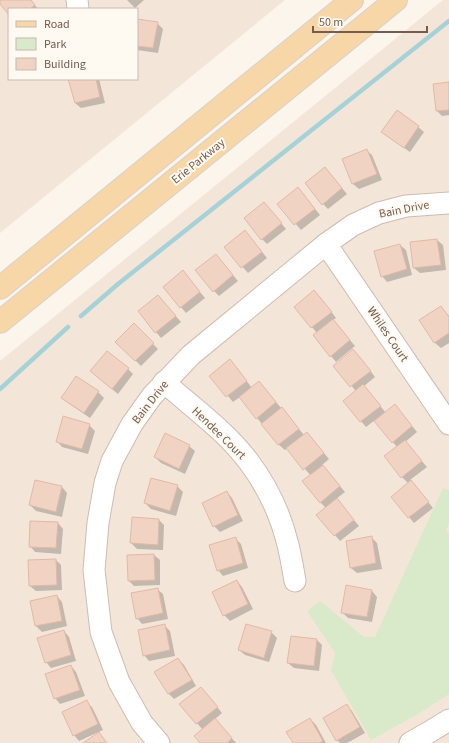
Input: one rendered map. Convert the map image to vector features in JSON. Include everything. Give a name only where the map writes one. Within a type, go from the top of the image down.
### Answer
[{"type":"main road","points":[[0,288],[352,0]]},
{"type":"main road","name":"Erie Parkway","points":[[0,322],[396,0]]},
{"type":"street","name":"Bain Drive","points":[[159,743],[142,722],[119,682],[101,632],[94,570],[98,523],[105,482],[112,461],[132,424],[164,382],[191,355],[326,244],[353,225],[379,213],[406,206],[449,203]]},
{"type":"street","name":"Whiles Court","points":[[326,244],[449,424]]},
{"type":"street","name":"Hendee Court","points":[[164,382],[228,438],[249,462],[263,483],[278,516],[288,545],[295,581]]},
{"type":"street","points":[[423,740],[449,720]]},
{"type":"shaded area","points":[[0,0],[285,0],[0,233]]},
{"type":"shaded area","points":[[443,0],[449,0],[449,743],[0,743],[0,361]]},
{"type":"green space","points":[[443,488],[449,490],[449,523],[446,530],[449,534],[449,694],[418,714],[371,740],[331,670],[335,653],[307,611],[320,601],[364,637],[375,637]]},
{"type":"building","points":[[0,0],[31,0],[35,5],[31,8],[8,8],[8,14],[0,4]]},
{"type":"building","points":[[138,19],[158,22],[153,48],[138,46]]},
{"type":"building","points":[[68,80],[96,80],[100,97],[75,103]]},
{"type":"building","points":[[449,82],[449,110],[436,111],[433,84]]},
{"type":"building","points":[[397,110],[419,126],[404,148],[381,132]]},
{"type":"building","points":[[367,149],[377,174],[352,184],[342,159]]},
{"type":"building","points":[[325,167],[342,188],[322,205],[305,183]]},
{"type":"building","points":[[298,187],[315,209],[294,225],[277,204]]},
{"type":"building","points":[[264,202],[282,223],[261,240],[244,218]]},
{"type":"building","points":[[245,230],[262,252],[241,268],[224,247]]},
{"type":"building","points":[[437,239],[441,265],[413,268],[410,242]]},
{"type":"building","points":[[400,244],[407,269],[381,277],[374,251]]},
{"type":"building","points":[[216,254],[233,275],[213,292],[195,270]]},
{"type":"building","points":[[183,270],[200,292],[180,308],[163,287]]},
{"type":"building","points":[[314,290],[332,312],[311,328],[294,307]]},
{"type":"building","points":[[158,295],[176,316],[155,333],[138,311]]},
{"type":"building","points":[[441,306],[449,317],[449,333],[434,343],[419,320]]},
{"type":"building","points":[[333,319],[350,340],[330,357],[313,335]]},
{"type":"building","points":[[134,323],[154,343],[135,361],[115,342]]},
{"type":"building","points":[[353,349],[371,371],[350,387],[333,366]]},
{"type":"building","points":[[107,351],[129,368],[112,389],[90,371]]},
{"type":"building","points":[[230,359],[247,381],[226,397],[209,376]]},
{"type":"building","points":[[76,376],[99,391],[84,413],[61,398]]},
{"type":"building","points":[[259,381],[276,402],[256,419],[239,397]]},
{"type":"building","points":[[363,384],[381,406],[360,422],[343,401]]},
{"type":"building","points":[[395,404],[412,426],[392,443],[374,421]]},
{"type":"building","points":[[282,407],[299,429],[278,445],[261,424]]},
{"type":"building","points":[[63,416],[90,424],[82,449],[56,442]]},
{"type":"building","points":[[307,432],[324,453],[303,470],[286,448]]},
{"type":"building","points":[[165,433],[190,445],[179,469],[154,457]]},
{"type":"building","points":[[405,440],[422,461],[401,478],[384,456]]},
{"type":"building","points":[[323,465],[340,486],[320,503],[302,481]]},
{"type":"building","points":[[151,478],[178,485],[170,511],[144,503]]},
{"type":"building","points":[[35,480],[62,486],[56,512],[29,505]]},
{"type":"building","points":[[411,480],[429,502],[408,518],[391,497]]},
{"type":"building","points":[[227,491],[238,515],[213,527],[202,503]]},
{"type":"building","points":[[337,498],[354,520],[334,536],[316,515]]},
{"type":"building","points":[[132,517],[159,519],[158,545],[130,543]]},
{"type":"building","points":[[30,521],[58,522],[56,548],[29,547]]},
{"type":"building","points":[[372,536],[376,563],[350,568],[346,541]]},
{"type":"building","points":[[236,537],[243,563],[217,571],[209,545]]},
{"type":"building","points":[[154,554],[155,580],[128,581],[127,555]]},
{"type":"building","points":[[56,559],[57,585],[29,586],[28,560]]},
{"type":"building","points":[[237,580],[248,604],[223,616],[212,592]]},
{"type":"building","points":[[346,585],[372,590],[367,617],[341,613]]},
{"type":"building","points":[[158,588],[163,613],[136,619],[131,593]]},
{"type":"building","points":[[57,595],[62,621],[35,626],[30,601]]},
{"type":"building","points":[[165,624],[170,650],[143,656],[138,630]]},
{"type":"building","points":[[246,624],[272,631],[264,658],[238,650]]},
{"type":"building","points":[[64,630],[71,655],[45,663],[37,638]]},
{"type":"building","points":[[291,636],[317,639],[314,666],[287,663]]},
{"type":"building","points":[[178,658],[192,680],[168,694],[154,672]]},
{"type":"building","points":[[71,665],[80,690],[54,699],[45,674]]},
{"type":"building","points":[[201,687],[218,707],[196,724],[179,704]]},
{"type":"building","points":[[87,700],[98,724],[73,736],[62,712]]},
{"type":"building","points":[[347,704],[360,727],[336,741],[323,718]]},
{"type":"building","points":[[215,718],[232,738],[227,743],[200,743],[194,736]]},
{"type":"building","points":[[310,718],[323,741],[319,743],[293,743],[286,732]]},
{"type":"building","points":[[99,732],[107,743],[83,743]]},
{"type":"waterway","points":[[81,316],[118,284],[449,21]]},
{"type":"waterway","points":[[0,389],[68,327]]}]
